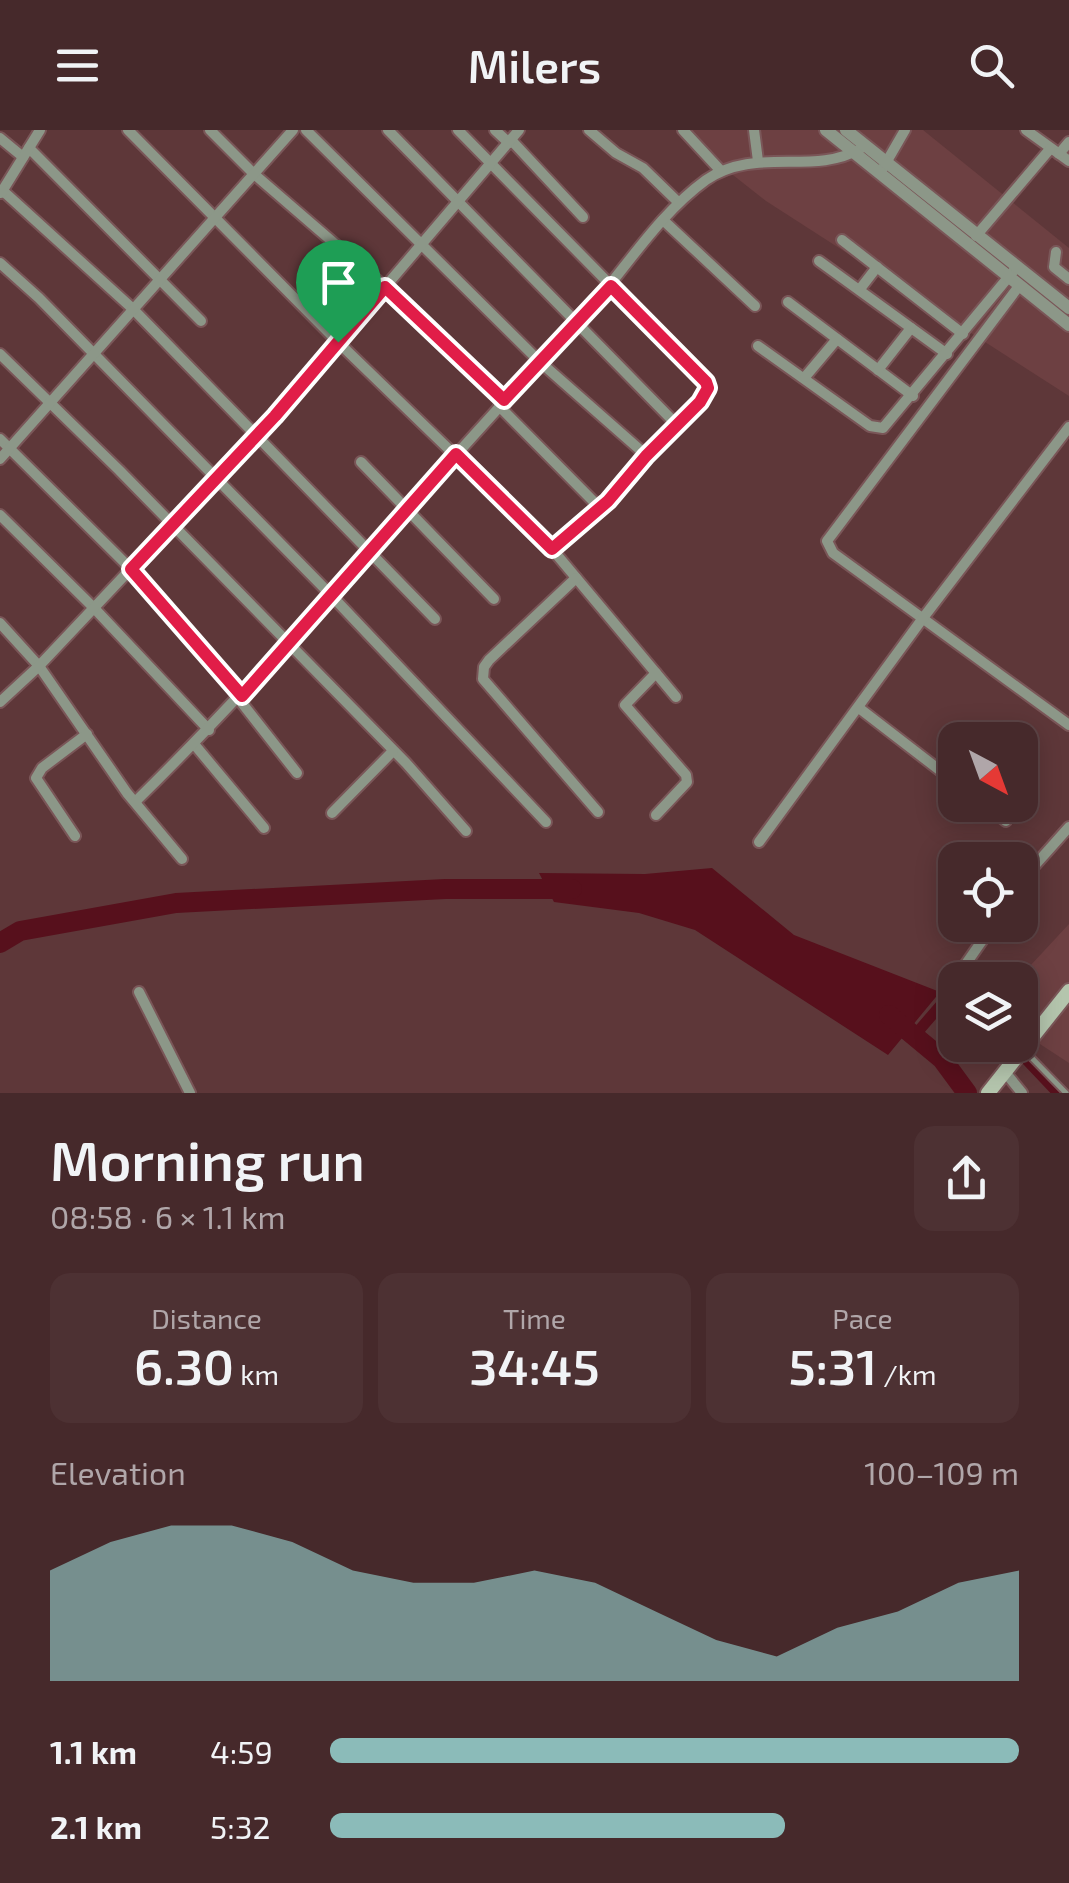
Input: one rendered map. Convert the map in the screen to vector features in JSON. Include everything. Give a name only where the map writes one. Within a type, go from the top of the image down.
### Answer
[{"type":"main road","points":[[1038,1025],[1065,995],[1069,978]]},
{"type":"main road","points":[[991,1089],[1010,1062]]},
{"type":"street","points":[[40,130],[1,192],[133,309],[435,619]]},
{"type":"street","points":[[128,130],[338,342],[552,549],[676,698]]},
{"type":"street","points":[[210,130],[254,174],[385,287],[600,508]]},
{"type":"street","points":[[0,459],[294,130]]},
{"type":"street","points":[[306,130],[539,361],[646,456]]},
{"type":"street","points":[[388,130],[678,426]]},
{"type":"street","points":[[458,130],[706,382],[706,395],[678,426],[600,508],[552,549]]},
{"type":"street","points":[[496,130],[583,217]]},
{"type":"street","points":[[0,702],[39,666],[275,416],[519,130]]},
{"type":"street","points":[[589,130],[616,154],[642,168],[678,202]]},
{"type":"street","points":[[683,130],[721,172]]},
{"type":"street","points":[[754,130],[758,161]]},
{"type":"street","points":[[826,130],[859,150],[1069,324]]},
{"type":"street","points":[[846,130],[859,150]]},
{"type":"street","points":[[882,170],[906,130]]},
{"type":"street","points":[[1026,130],[1059,155]]},
{"type":"street","points":[[0,138],[26,153],[161,279],[200,322]]},
{"type":"street","points":[[976,236],[1069,142]]},
{"type":"street","points":[[136,801],[240,697],[539,361],[611,286],[678,202],[721,172],[758,161],[835,159],[859,150]]},
{"type":"street","points":[[882,170],[976,236],[1014,277],[1069,308]]},
{"type":"street","points":[[663,220],[755,306]]},
{"type":"street","points":[[842,240],[963,334]]},
{"type":"street","points":[[1056,252],[1054,267],[1069,279]]},
{"type":"street","points":[[820,261],[946,354]]},
{"type":"street","points":[[0,263],[215,477],[546,822]]},
{"type":"street","points":[[860,289],[877,267]]},
{"type":"street","points":[[758,346],[877,428],[889,424],[1014,277]]},
{"type":"street","points":[[1014,277],[827,540],[833,553],[1069,726]]},
{"type":"street","points":[[788,302],[912,396]]},
{"type":"street","points":[[878,370],[911,328]]},
{"type":"street","points":[[804,378],[836,339]]},
{"type":"street","points":[[0,354],[393,750],[466,832]]},
{"type":"street","points":[[759,842],[1069,427]]},
{"type":"street","points":[[0,439],[131,569],[240,697],[297,773]]},
{"type":"street","points":[[361,462],[494,598]]},
{"type":"street","points":[[0,516],[210,730]]},
{"type":"street","points":[[576,578],[489,660],[483,679],[598,812]]},
{"type":"street","points":[[0,623],[39,666],[182,858]]},
{"type":"street","points":[[656,673],[625,705],[686,775],[687,782],[656,815]]},
{"type":"street","points":[[859,708],[938,769]]},
{"type":"street","points":[[75,836],[36,778],[42,768],[87,734]]},
{"type":"street","points":[[194,744],[264,828]]},
{"type":"street","points":[[332,813],[393,750]]},
{"type":"street","points":[[1038,862],[1069,827]]},
{"type":"street","points":[[139,992],[190,1093]]},
{"type":"street","points":[[1004,1072],[1022,1093]]},
{"type":"lane","points":[[1031,1062],[1066,1093]]},
{"type":"shaded area","points":[[676,130],[923,130],[1069,248],[1069,396],[766,201]]},
{"type":"shaded area","points":[[712,868],[794,935],[938,994],[888,1055],[695,930],[639,913],[554,902],[539,873],[645,874]]},
{"type":"shaded area","points":[[1069,924],[1069,1063],[1038,1043],[1038,962],[1034,962]]},
{"type":"waterway","points":[[0,943],[20,931],[176,903],[445,889],[572,889]]},
{"type":"waterway","points":[[915,1035],[938,1008]]},
{"type":"waterway","points":[[889,1015],[942,1059],[967,1093]]},
{"type":"waterway","points":[[1029,1062],[1058,1093]]},
{"type":"route","points":[[611,286],[708,388],[700,402],[608,501],[552,549],[456,454],[242,696],[131,569],[275,416],[338,342],[385,287],[504,400],[611,286]]}]
